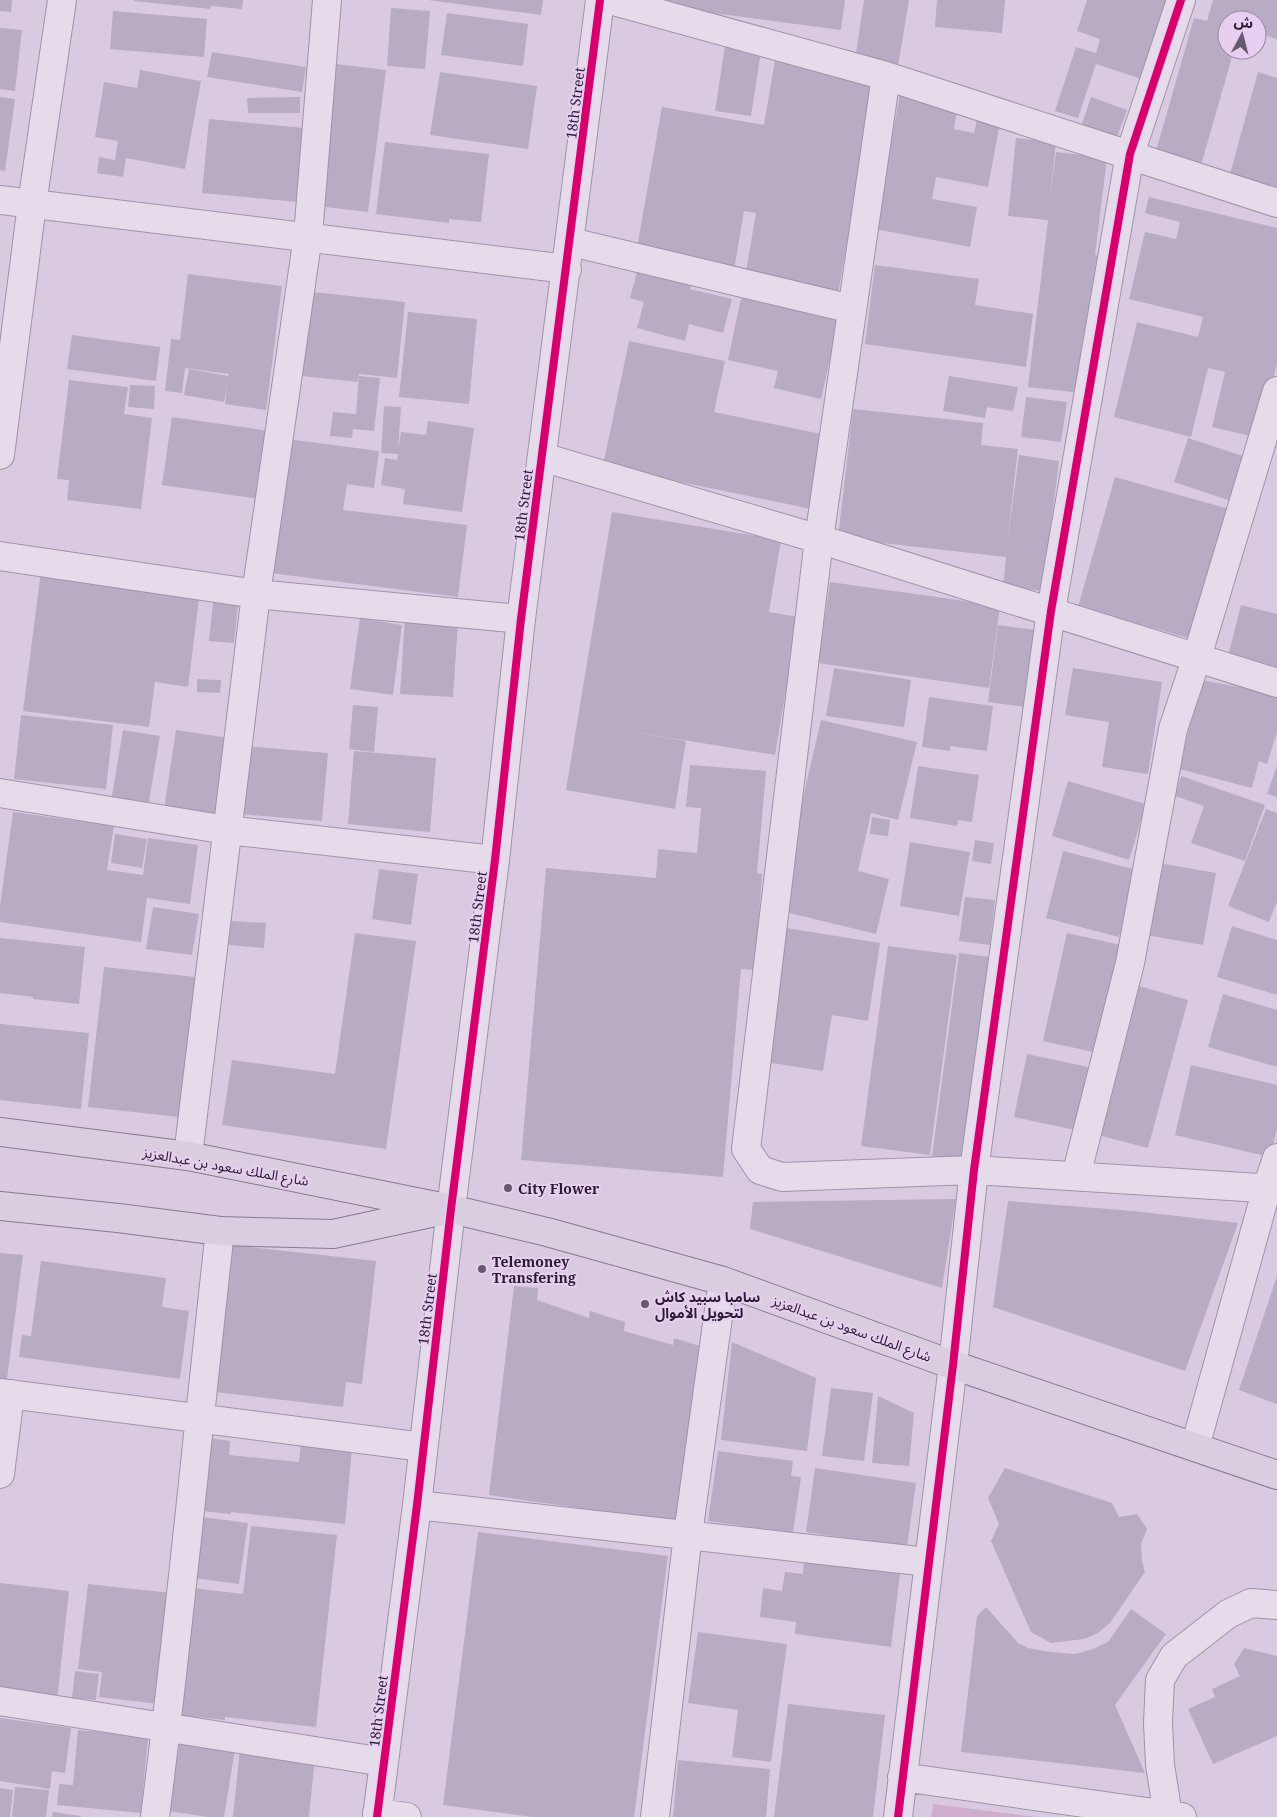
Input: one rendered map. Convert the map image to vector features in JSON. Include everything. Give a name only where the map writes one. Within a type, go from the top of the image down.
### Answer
[{"type":"main road","name":"شارع الملك سعود بن عبدالعزيز","points":[[0,1132],[188,1156],[451,1209],[547,1232],[723,1281],[953,1365],[1277,1476]]},
{"type":"main road","name":"شارع الملك سعود بن عبدالعزيز","points":[[0,1206],[220,1231],[333,1234],[451,1209]]},
{"type":"street","points":[[0,455],[32,204],[62,0]]},
{"type":"street","points":[[188,1156],[256,594],[308,236],[327,0]]},
{"type":"street","name":"18th Street","points":[[377,1815],[417,1505],[451,1209],[495,860],[521,620],[571,242],[600,0]]},
{"type":"street","points":[[610,0],[886,76],[1277,202]]},
{"type":"street","points":[[898,1817],[953,1365],[974,1170],[1051,611],[1130,154],[1181,0]]},
{"type":"street","points":[[886,76],[820,539],[746,1149],[760,1170],[782,1177],[974,1170],[1272,1188]]},
{"type":"street","points":[[0,200],[308,236],[566,269]]},
{"type":"street","points":[[571,242],[852,309]]},
{"type":"street","points":[[1076,1176],[1130,963],[1173,729],[1266,462],[1277,391]]},
{"type":"street","points":[[542,457],[820,539],[1277,683]]},
{"type":"street","points":[[0,556],[256,594],[521,620]]},
{"type":"street","points":[[0,793],[227,830],[495,860]]},
{"type":"street","points":[[1195,1448],[1272,1188],[1277,1158]]},
{"type":"street","points":[[155,1817],[220,1231]]},
{"type":"street","points":[[655,1817],[688,1534],[723,1281]]},
{"type":"street","points":[[0,1474],[5,1393],[423,1447]]},
{"type":"street","points":[[417,1505],[928,1562]]},
{"type":"street","points":[[902,1777],[1175,1816],[1160,1766],[1158,1723],[1160,1680],[1174,1656],[1228,1614],[1251,1603],[1277,1605]]},
{"type":"street","points":[[0,1701],[384,1762]]},
{"type":"street","points":[[377,1815],[407,1817]]},
{"type":"shaded area","points":[[933,1804],[1037,1817],[931,1817]]},
{"type":"building","points":[[0,0],[12,0],[11,12],[0,11]]},
{"type":"building","points":[[134,0],[243,0],[242,9],[211,6],[210,9]]},
{"type":"building","points":[[428,0],[543,0],[541,15]]},
{"type":"building","points":[[668,0],[845,0],[841,30],[667,7]]},
{"type":"building","points":[[864,0],[909,0],[898,66],[855,59]]},
{"type":"building","points":[[937,0],[1005,0],[1002,33],[935,27]]},
{"type":"building","points":[[1087,0],[1171,0],[1145,80],[1096,64],[1078,118],[1055,111],[1076,47],[1096,53],[1100,39],[1077,31]]},
{"type":"building","points":[[1213,0],[1277,0],[1277,39],[1267,36],[1267,10],[1217,10],[1217,60],[1231,60],[1199,172],[1154,158],[1194,18],[1207,21]]},
{"type":"building","points":[[391,8],[430,11],[425,69],[387,66]]},
{"type":"building","points":[[113,11],[207,19],[204,57],[110,49]]},
{"type":"building","points":[[447,13],[528,24],[523,66],[441,55]]},
{"type":"building","points":[[0,28],[22,30],[15,91],[0,89]]},
{"type":"building","points":[[726,39],[762,45],[751,116],[715,111]]},
{"type":"building","points":[[212,52],[306,67],[302,92],[207,77]]},
{"type":"building","points":[[775,60],[876,78],[838,294],[745,277],[756,213],[744,211],[734,270],[636,253],[662,107],[764,125]]},
{"type":"building","points":[[336,64],[386,70],[368,212],[318,206]]},
{"type":"building","points":[[140,70],[201,81],[185,169],[126,158],[123,177],[97,173],[99,157],[115,160],[118,141],[95,137],[104,82],[137,88]]},
{"type":"building","points":[[440,72],[537,86],[528,149],[430,135]]},
{"type":"building","points":[[1258,72],[1277,78],[1277,187],[1230,174]]},
{"type":"building","points":[[900,94],[958,104],[954,129],[974,133],[977,119],[1000,123],[988,187],[936,177],[932,199],[977,207],[970,247],[875,229]]},
{"type":"building","points":[[0,97],[15,99],[5,171],[0,170]]},
{"type":"building","points":[[300,97],[300,113],[248,113],[247,98]]},
{"type":"building","points":[[1091,97],[1127,110],[1115,142],[1080,130]]},
{"type":"building","points":[[209,119],[305,128],[298,202],[202,193]]},
{"type":"building","points":[[1016,138],[1056,142],[1049,208],[1056,152],[1107,158],[1095,255],[1099,256],[1082,393],[1028,387],[1048,220],[1008,216]]},
{"type":"building","points":[[385,142],[489,154],[481,222],[449,219],[449,223],[376,214]]},
{"type":"building","points":[[1149,197],[1277,228],[1277,363],[1259,438],[1212,427],[1225,372],[1208,368],[1191,437],[1114,417],[1137,322],[1198,337],[1203,317],[1129,299],[1145,232],[1176,239],[1180,222],[1145,213]]},
{"type":"building","points":[[875,265],[979,279],[975,305],[1033,314],[1026,367],[865,344]]},
{"type":"building","points":[[638,268],[692,282],[690,289],[732,299],[723,333],[689,324],[685,341],[637,328],[644,302],[630,298]]},
{"type":"building","points":[[188,274],[282,286],[266,410],[225,404],[227,385],[224,402],[184,395],[189,369],[228,376],[229,374],[185,368],[182,393],[165,391],[171,339],[180,340]]},
{"type":"building","points":[[304,291],[405,302],[397,378],[359,374],[358,382],[301,376],[298,404],[293,404]]},
{"type":"building","points":[[741,298],[839,319],[821,399],[774,388],[778,371],[728,360]]},
{"type":"building","points":[[408,312],[477,319],[469,404],[399,397]]},
{"type":"building","points":[[72,335],[160,347],[156,381],[67,369]]},
{"type":"building","points":[[629,341],[725,361],[714,412],[826,435],[811,509],[603,466]]},
{"type":"building","points":[[359,376],[380,378],[374,431],[353,429],[352,438],[330,436],[333,412],[356,414]]},
{"type":"building","points":[[949,376],[1018,387],[1013,411],[987,407],[985,418],[943,411]]},
{"type":"building","points":[[69,380],[128,387],[124,414],[152,418],[141,509],[67,500],[69,480],[57,479]]},
{"type":"building","points":[[130,385],[155,386],[154,409],[128,407]]},
{"type":"building","points":[[1026,397],[1067,402],[1061,442],[1021,437]]},
{"type":"building","points":[[384,406],[401,407],[398,451],[401,432],[426,435],[428,421],[474,428],[462,512],[403,504],[405,489],[381,485],[385,458],[397,460],[398,454],[381,453]]},
{"type":"building","points":[[853,409],[983,423],[981,445],[1018,449],[1007,545],[1019,455],[1059,461],[1043,591],[1003,587],[1006,557],[838,538]]},
{"type":"building","points":[[172,417],[269,431],[259,499],[162,485]]},
{"type":"building","points":[[1188,438],[1249,458],[1234,502],[1174,482]]},
{"type":"building","points":[[287,439],[379,451],[374,488],[347,484],[343,510],[467,525],[458,597],[270,573]]},
{"type":"building","points":[[1115,477],[1236,511],[1199,641],[1078,607]]},
{"type":"building","points":[[612,512],[781,540],[769,612],[798,617],[775,755],[616,729],[686,741],[675,809],[566,790]]},
{"type":"building","points":[[41,571],[200,591],[188,687],[155,682],[149,727],[23,711]]},
{"type":"building","points":[[830,582],[1000,606],[989,688],[818,663]]},
{"type":"building","points":[[214,594],[239,596],[234,643],[209,641]]},
{"type":"building","points":[[1241,605],[1277,614],[1277,672],[1227,660]]},
{"type":"building","points":[[360,618],[402,625],[393,695],[350,689]]},
{"type":"building","points":[[405,618],[458,622],[453,697],[400,694]]},
{"type":"building","points":[[998,625],[1035,630],[1025,707],[988,702]]},
{"type":"building","points":[[834,668],[911,680],[904,727],[826,716]]},
{"type":"building","points":[[1073,668],[1162,682],[1148,774],[1102,767],[1109,722],[1065,715]]},
{"type":"building","points":[[197,679],[221,680],[220,693],[197,692]]},
{"type":"building","points":[[1201,680],[1277,694],[1277,732],[1267,764],[1259,761],[1252,788],[1179,769]]},
{"type":"building","points":[[929,697],[993,706],[987,751],[950,746],[950,751],[922,747]]},
{"type":"building","points":[[353,705],[378,707],[374,752],[349,749]]},
{"type":"building","points":[[21,715],[113,725],[106,789],[14,779]]},
{"type":"building","points":[[821,720],[917,742],[898,820],[871,813],[858,871],[889,879],[876,934],[777,910]]},
{"type":"building","points":[[123,730],[160,736],[148,808],[111,802]]},
{"type":"building","points":[[176,730],[229,738],[217,817],[164,809]]},
{"type":"building","points":[[245,746],[328,753],[322,821],[239,814]]},
{"type":"building","points":[[354,751],[436,758],[430,832],[348,824]]},
{"type":"building","points":[[690,765],[766,771],[757,873],[762,874],[755,970],[741,969],[723,1177],[521,1160],[546,868],[656,878],[658,849],[697,853],[701,808],[686,807]]},
{"type":"building","points":[[1277,765],[1277,797],[1267,794]]},
{"type":"building","points":[[918,766],[979,775],[972,822],[958,820],[957,826],[910,818]]},
{"type":"building","points":[[1181,776],[1265,805],[1245,861],[1191,843],[1204,806],[1175,796]]},
{"type":"building","points":[[1068,781],[1146,804],[1129,860],[1052,836]]},
{"type":"building","points":[[1266,809],[1277,813],[1277,901],[1269,922],[1228,906]]},
{"type":"building","points":[[13,812],[114,826],[107,870],[143,875],[148,838],[198,845],[190,904],[147,898],[141,942],[0,922],[0,906]]},
{"type":"building","points":[[872,817],[890,820],[888,836],[870,834]]},
{"type":"building","points":[[115,834],[147,839],[142,868],[111,863]]},
{"type":"building","points":[[975,840],[994,843],[991,864],[972,861]]},
{"type":"building","points":[[910,842],[970,852],[959,916],[900,906]]},
{"type":"building","points":[[1063,851],[1137,870],[1119,937],[1046,918]]},
{"type":"building","points":[[1159,863],[1216,873],[1203,945],[1146,935]]},
{"type":"building","points":[[379,869],[418,874],[411,925],[372,919]]},
{"type":"building","points":[[965,897],[995,900],[990,945],[959,941]]},
{"type":"building","points":[[153,907],[199,914],[192,955],[146,949]]},
{"type":"building","points":[[218,920],[266,923],[264,948],[217,944]]},
{"type":"building","points":[[1232,926],[1277,940],[1277,995],[1217,977]]},
{"type":"building","points":[[786,928],[880,943],[868,1021],[832,1015],[823,1071],[765,1062]]},
{"type":"building","points":[[355,933],[416,941],[386,1149],[222,1125],[232,1060],[335,1074]]},
{"type":"building","points":[[1067,933],[1121,945],[1098,1053],[1043,1041]]},
{"type":"building","points":[[0,938],[85,947],[79,1004],[0,993]]},
{"type":"building","points":[[888,946],[957,955],[930,1155],[861,1146]]},
{"type":"building","points":[[959,953],[998,958],[971,1161],[932,1156]]},
{"type":"building","points":[[104,967],[195,977],[179,1117],[88,1107]]},
{"type":"building","points":[[1139,986],[1188,1000],[1148,1148],[1098,1135]]},
{"type":"building","points":[[1223,994],[1277,1010],[1277,1067],[1208,1047]]},
{"type":"building","points":[[0,1024],[89,1033],[81,1109],[0,1100]]},
{"type":"building","points":[[1027,1054],[1088,1067],[1075,1130],[1014,1117]]},
{"type":"building","points":[[1191,1065],[1277,1085],[1277,1129],[1270,1157],[1175,1135]]},
{"type":"building","points":[[956,1199],[942,1288],[750,1229],[753,1202]]},
{"type":"building","points":[[1008,1201],[1133,1211],[1238,1223],[1185,1371],[993,1307]]},
{"type":"building","points":[[232,1245],[376,1261],[362,1384],[346,1382],[343,1407],[215,1392]]},
{"type":"building","points":[[0,1253],[23,1255],[7,1379],[0,1378]]},
{"type":"building","points":[[41,1261],[166,1278],[162,1307],[189,1311],[180,1379],[19,1357],[22,1335],[31,1336]]},
{"type":"building","points":[[1277,1276],[1277,1404],[1239,1390]]},
{"type":"building","points":[[514,1286],[538,1288],[537,1300],[589,1318],[590,1311],[625,1322],[624,1331],[673,1345],[674,1338],[700,1346],[675,1522],[489,1495]]},
{"type":"building","points":[[732,1342],[816,1378],[807,1451],[721,1440]]},
{"type":"building","points":[[831,1388],[873,1393],[864,1461],[822,1456]]},
{"type":"building","points":[[878,1396],[914,1413],[909,1466],[872,1463]]},
{"type":"building","points":[[210,1438],[230,1441],[229,1455],[299,1462],[301,1443],[352,1449],[345,1524],[231,1512],[231,1514],[202,1511]]},
{"type":"building","points":[[718,1451],[793,1461],[791,1476],[801,1477],[793,1533],[708,1521]]},
{"type":"building","points":[[815,1468],[916,1483],[907,1547],[806,1532]]},
{"type":"building","points":[[1005,1468],[1112,1503],[1119,1517],[1137,1514],[1147,1529],[1141,1544],[1145,1572],[1110,1623],[1098,1633],[1084,1639],[1051,1643],[1031,1632],[991,1541],[999,1524],[988,1498]]},
{"type":"building","points":[[202,1517],[248,1523],[239,1584],[193,1578]]},
{"type":"building","points":[[251,1526],[337,1535],[316,1727],[225,1717],[225,1720],[178,1715],[192,1588],[243,1594]]},
{"type":"building","points":[[478,1532],[668,1556],[634,1817],[532,1817],[443,1805]]},
{"type":"building","points":[[804,1561],[900,1574],[891,1647],[795,1634],[796,1622],[760,1617],[763,1588],[782,1591],[785,1572],[803,1574]]},
{"type":"building","points":[[0,1583],[69,1591],[57,1701],[0,1695]]},
{"type":"building","points":[[88,1584],[171,1593],[159,1704],[99,1697],[102,1672],[78,1669]]},
{"type":"building","points":[[986,1607],[1018,1643],[1028,1648],[1050,1652],[1075,1654],[1108,1642],[1131,1609],[1166,1634],[1115,1705],[1145,1773],[961,1752],[977,1616]]},
{"type":"building","points":[[698,1632],[787,1644],[771,1762],[732,1757],[738,1710],[688,1703]]},
{"type":"building","points":[[1244,1648],[1277,1656],[1277,1736],[1213,1764],[1188,1709],[1215,1697],[1212,1689],[1240,1676],[1234,1664]]},
{"type":"building","points":[[75,1671],[99,1674],[96,1700],[72,1698]]},
{"type":"building","points":[[788,1704],[885,1715],[873,1817],[774,1817]]},
{"type":"building","points":[[0,1718],[71,1728],[65,1773],[52,1771],[50,1789],[0,1781]]},
{"type":"building","points":[[78,1730],[148,1737],[141,1813],[57,1805],[59,1784],[73,1785]]},
{"type":"building","points":[[180,1740],[235,1749],[224,1817],[208,1817],[169,1811]]},
{"type":"building","points":[[240,1749],[315,1757],[309,1817],[233,1817]]},
{"type":"building","points":[[678,1760],[770,1769],[766,1817],[673,1817]]},
{"type":"building","points":[[15,1787],[49,1790],[46,1817],[12,1817]]},
{"type":"building","points":[[0,1788],[13,1790],[10,1817],[0,1817]]},
{"type":"building","points":[[53,1812],[81,1816],[81,1817],[52,1817]]},
{"type":"cycle path","points":[[377,1817],[417,1505],[451,1209],[495,860],[521,619],[600,0]]},
{"type":"cycle path","points":[[898,1817],[953,1365],[974,1170],[1051,611],[1130,154],[1181,0]]},
{"type":"place","name":"City Flower","points":[[508,1188]]},
{"type":"place","name":"Telemoney Transfering","points":[[482,1269]]},
{"type":"place","name":"سامبا سبيد كاش لتحويل الأموال","points":[[645,1304]]}]
